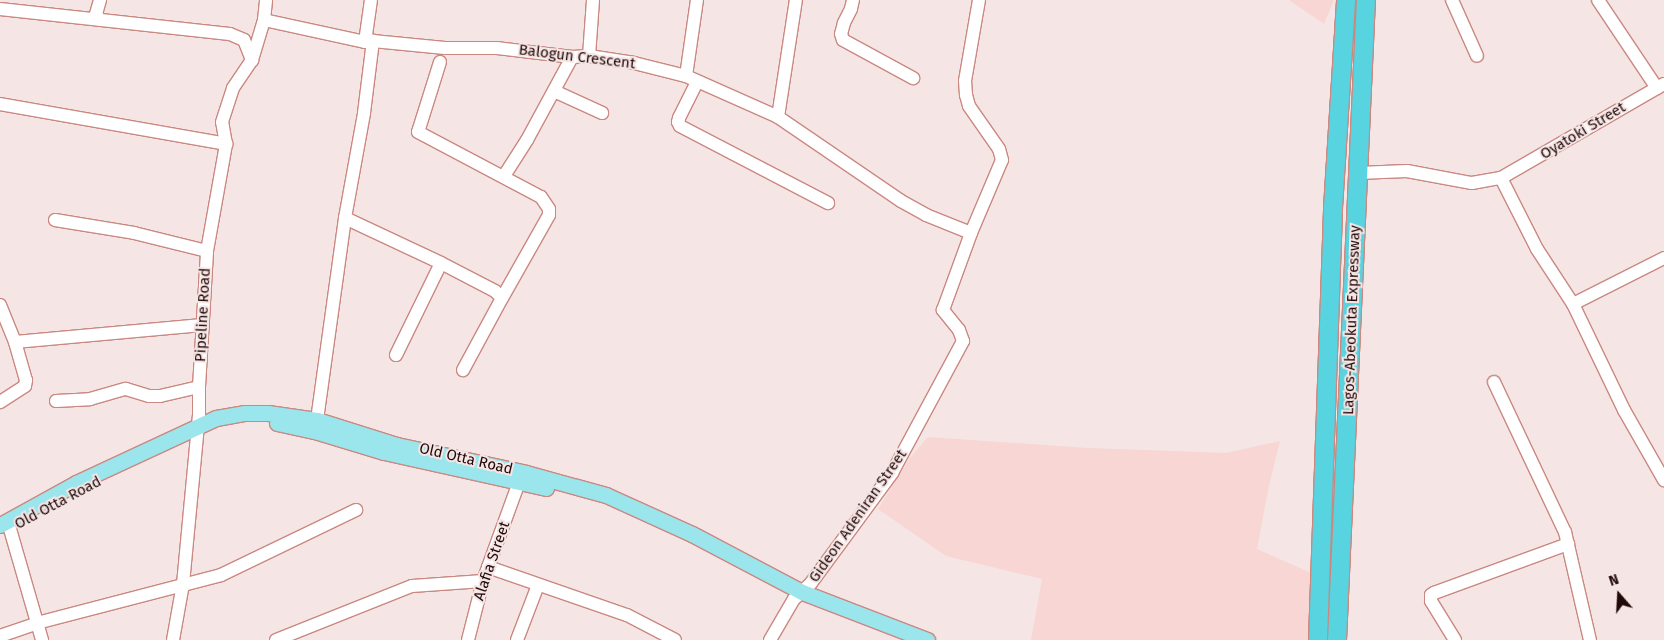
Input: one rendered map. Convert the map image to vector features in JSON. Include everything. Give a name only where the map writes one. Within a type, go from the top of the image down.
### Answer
[{"type":"highway","name":"Lagos-Abeokuta Expressway","points":[[1318,640],[1333,208],[1346,0]]},
{"type":"highway","name":"Lagos-Abeokuta Expressway","points":[[1337,640],[1366,0]]},
{"type":"main road","name":"Old Otta Road","points":[[3,530],[76,483],[197,431],[223,416],[254,412],[317,420],[397,444],[526,472],[606,495],[692,534],[798,596]]},
{"type":"main road","name":"Old Otta Road","points":[[197,431],[237,424],[273,422],[318,432],[384,452],[574,495],[620,512],[678,538],[798,596],[927,640]]},
{"type":"main road","points":[[798,596],[900,640]]},
{"type":"street","points":[[100,0],[96,14],[100,20]]},
{"type":"street","name":"Pipeline Road","points":[[173,640],[183,584],[197,431],[207,251],[226,144],[222,122],[228,100],[252,60],[264,20],[266,0]]},
{"type":"street","points":[[317,420],[345,218],[364,113],[371,0]]},
{"type":"street","points":[[588,56],[593,0]]},
{"type":"street","points":[[698,0],[692,79],[679,118],[680,126],[828,203]]},
{"type":"street","points":[[778,118],[796,0]]},
{"type":"street","points":[[853,0],[841,34],[843,40],[913,78]]},
{"type":"street","name":"Gideon Adeniran Street","points":[[798,596],[892,473],[963,341],[959,330],[943,310],[971,232],[1002,160],[999,148],[969,106],[966,95],[965,81],[979,0]]},
{"type":"street","points":[[1452,0],[1476,56]]},
{"type":"street","points":[[1598,0],[1660,86]]},
{"type":"street","points":[[0,9],[230,34],[244,40],[252,60]]},
{"type":"street","name":"Balogun Crescent","points":[[264,20],[369,41],[445,48],[497,48],[572,57],[588,56],[634,63],[692,79],[778,118],[901,201],[926,215],[971,232]]},
{"type":"street","points":[[504,176],[572,57]]},
{"type":"street","points":[[440,62],[418,132],[541,197],[549,209],[549,214],[463,370]]},
{"type":"street","name":"Oyatoki Street","points":[[1502,178],[1660,86]]},
{"type":"street","points":[[554,91],[602,113]]},
{"type":"street","points":[[0,104],[226,144]]},
{"type":"street","points":[[1358,173],[1407,171],[1472,183],[1502,178],[1537,249],[1573,304],[1628,418],[1664,480]]},
{"type":"street","points":[[345,218],[442,263],[495,291],[502,298]]},
{"type":"street","points":[[55,220],[134,233],[207,251]]},
{"type":"street","points":[[1573,304],[1664,258]]},
{"type":"street","points":[[396,355],[442,263]]},
{"type":"street","points":[[0,305],[15,342],[26,380],[25,386],[0,402]]},
{"type":"street","points":[[15,342],[202,325]]},
{"type":"street","points":[[1494,382],[1560,520],[1568,544],[1590,640]]},
{"type":"street","points":[[56,401],[90,399],[126,389],[149,396],[160,396],[199,387]]},
{"type":"street","name":"Alafia Street","points":[[468,640],[482,581],[519,482]]},
{"type":"street","points":[[0,636],[37,623],[235,569],[356,510]]},
{"type":"street","points":[[3,530],[42,640]]},
{"type":"street","points":[[1455,640],[1431,600],[1431,596],[1434,593],[1568,544]]},
{"type":"street","points":[[488,567],[626,615],[675,640]]},
{"type":"street","points":[[276,640],[412,586],[482,581]]},
{"type":"street","points":[[518,640],[538,585]]},
{"type":"street","points":[[770,640],[798,596]]},
{"type":"shaded area","points":[[1289,0],[1334,0],[1324,24]]},
{"type":"shaded area","points":[[928,437],[1088,448],[1226,453],[1280,441],[1268,490],[1257,549],[1318,576],[1310,640],[1031,640],[1042,579],[946,556],[878,509],[909,459]]}]
